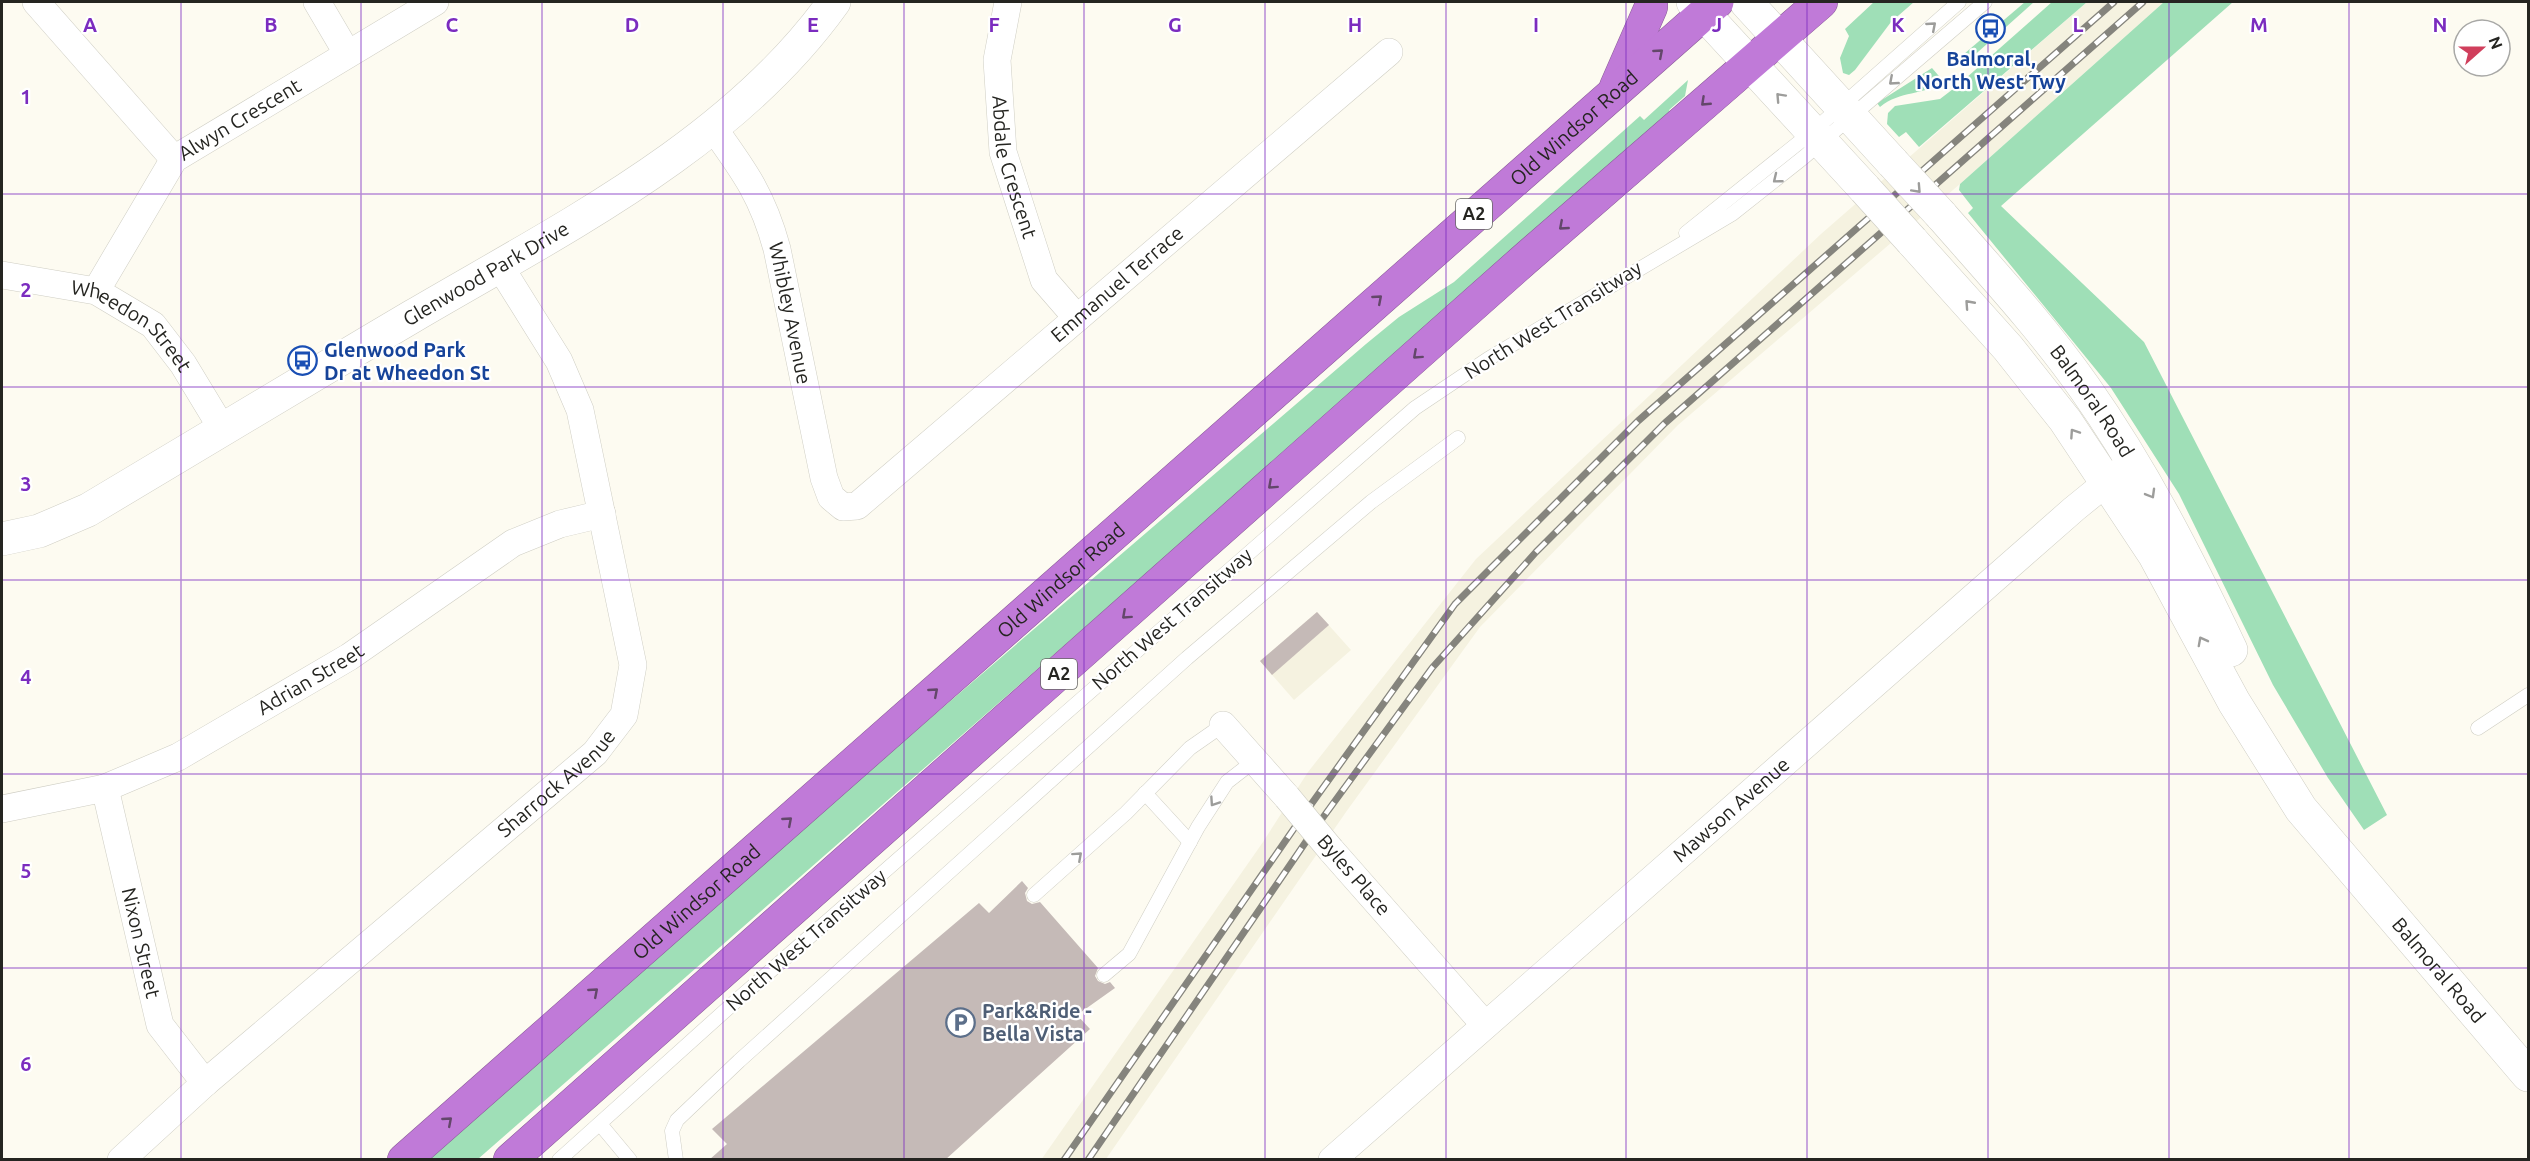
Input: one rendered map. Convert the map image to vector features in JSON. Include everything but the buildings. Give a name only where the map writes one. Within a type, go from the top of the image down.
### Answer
[{"type":"highway","points":[[1614,91],[1651,7],[1651,2]]},
{"type":"highway","name":"A2","points":[[510,1160],[1533,252],[1703,105],[1748,62],[1821,2]]},
{"type":"highway","name":"Old Windsor Road","points":[[405,1160],[1614,91],[1704,5]]},
{"type":"street","points":[[36,2],[174,159]]},
{"type":"street","points":[[317,2],[347,52]]},
{"type":"street","name":"Alwyn Crescent","points":[[96,291],[174,159],[347,52],[435,2]]},
{"type":"street","name":"Glenwood Park Drive","points":[[2,539],[39,531],[87,510],[500,266],[663,164],[714,129],[786,60],[834,2]]},
{"type":"street","name":"Abdale Crescent","points":[[1008,2],[1001,26],[997,60],[1003,152],[1044,280],[1077,318]]},
{"type":"street","name":"Balmoral Road","points":[[1746,2],[1941,215],[2015,300],[2084,387],[2132,461],[2196,576],[2273,736],[2349,864]]},
{"type":"street","name":"Balmoral Road","points":[[1704,5],[1748,62],[2008,348],[2065,420],[2154,554],[2234,702],[2301,809],[2529,1075]]},
{"type":"street","name":"Emmanuel Terrace","points":[[843,507],[857,506],[870,496],[1389,52]]},
{"type":"street","name":"Whibley Avenue","points":[[714,129],[750,180],[767,213],[777,249],[824,478],[831,497],[843,507]]},
{"type":"street","name":"Sharrock Avenue","points":[[121,1160],[205,1083],[594,753],[624,715],[633,665],[580,410],[559,361],[500,266]]},
{"type":"street","name":"Wheedon Street","points":[[2,275],[96,291],[153,325],[183,364],[223,430]]},
{"type":"street","name":"Mawson Avenue","points":[[1332,1160],[2132,461]]},
{"type":"street","name":"Adrian Street","points":[[2,809],[105,788],[178,757],[349,657],[513,543],[560,524],[602,514]]},
{"type":"street","name":"Byles Place","points":[[1223,725],[1485,1025]]},
{"type":"street","name":"Nixon Street","points":[[105,788],[160,1025],[205,1083]]},
{"type":"lane","name":"North West Transitway","points":[[559,1160],[746,993],[1415,408],[1488,358],[1732,214],[1846,111],[1959,2]]},
{"type":"lane","name":"North West Transitway","points":[[1846,111],[1985,2]]},
{"type":"lane","points":[[676,1160],[672,1131],[677,1120],[739,1061],[1187,658],[1371,502],[1458,438]]},
{"type":"lane","points":[[2478,728],[2529,695]]},
{"type":"lane","points":[[1034,895],[1145,793],[1190,748],[1223,725]]},
{"type":"lane","points":[[1104,975],[1129,954],[1190,842],[1227,782],[1254,761]]},
{"type":"lane","points":[[1145,793],[1190,842]]},
{"type":"lane","points":[[600,1124],[630,1160]]},
{"type":"shaded area","points":[[2087,2],[2164,2],[1960,184],[1678,425],[1480,627],[1346,812],[1106,1159],[1041,1160],[1263,842],[1308,772],[1476,559],[1821,234]]},
{"type":"shaded area","points":[[1317,612],[1351,650],[1294,700],[1260,661]]},
{"type":"green space","points":[[1874,2],[1914,2],[1891,22],[1855,70],[1849,75],[1843,73],[1840,58],[1849,36],[1845,29]]},
{"type":"green space","points":[[2025,2],[2034,2],[1969,60],[1964,54]]},
{"type":"green space","points":[[2052,2],[2087,2],[1919,147],[1906,132],[1899,137],[1887,124],[1888,113],[1895,106],[1940,99]]},
{"type":"green space","points":[[2164,2],[2233,2],[2001,206],[2144,342],[2387,815],[2364,830],[2328,778],[2273,685],[2179,494],[2111,388],[1968,213],[1973,208],[1959,190],[1960,184]]},
{"type":"green space","points":[[1932,68],[1944,82],[1896,98],[1880,107],[1877,103]]},
{"type":"green space","points":[[1688,80],[1685,96],[1669,110],[1671,114],[478,1159],[425,1160],[693,922],[1366,344],[1399,317],[1454,282],[1640,116],[1644,120]]},
{"type":"railway","points":[[1064,1160],[1302,817],[1455,604],[1638,421],[2114,2]]},
{"type":"railway","points":[[1088,1160],[1316,827],[1432,668],[1536,552],[1665,423],[2143,2]]},
{"type":"place","name":"Balmoral, North West Twy","points":[[1991,28]]},
{"type":"place","name":"Glenwood Park Dr at Wheedon St","points":[[303,361]]},
{"type":"place","name":"Park&Ride - Bella Vista","points":[[961,1022]]}]
